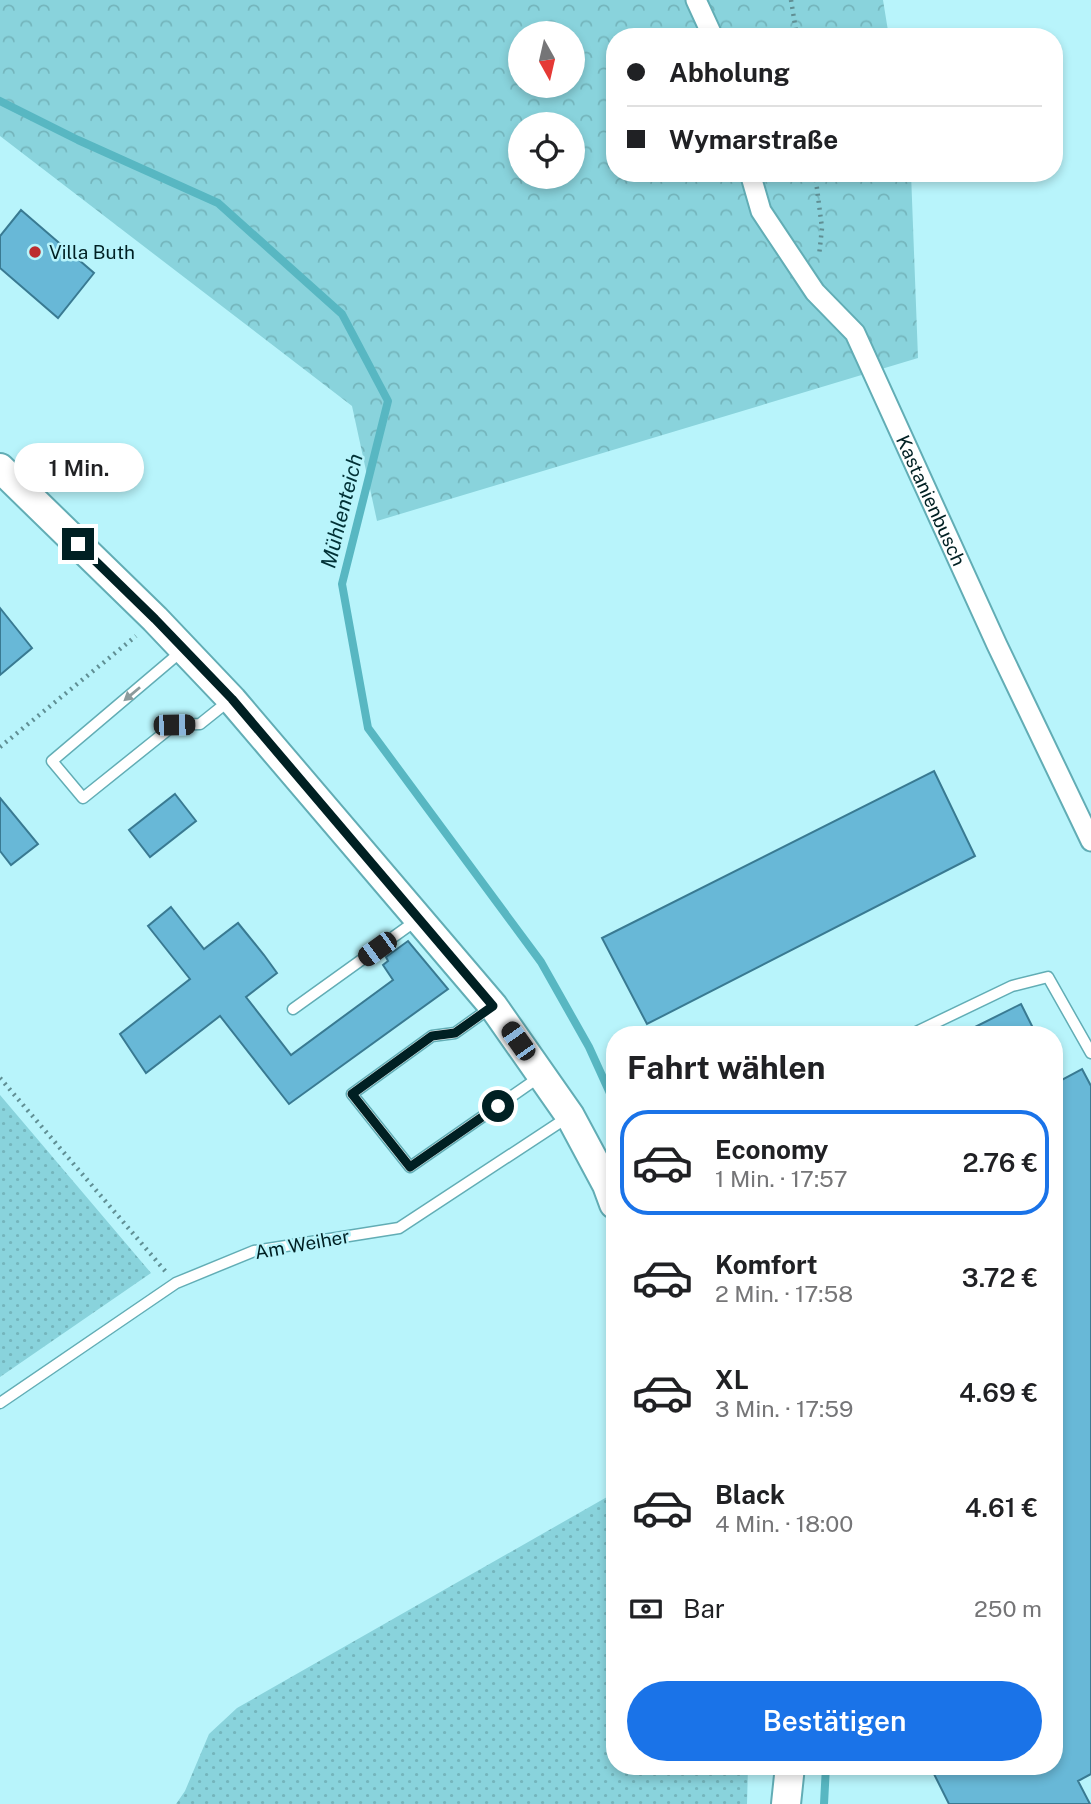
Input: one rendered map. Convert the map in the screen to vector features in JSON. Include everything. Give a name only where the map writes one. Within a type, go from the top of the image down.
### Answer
[{"type":"main road","points":[[0,468],[155,619],[232,699],[493,1006],[570,1116],[606,1179]]},
{"type":"main road","points":[[786,1804],[789,1775]]},
{"type":"street","points":[[696,0],[709,28]]},
{"type":"street","name":"Kastanienbusch","points":[[753,182],[761,211],[815,292],[855,333],[997,645],[1091,841]]},
{"type":"lane","points":[[184,649],[52,761],[83,798],[174,725],[200,724],[232,699]]},
{"type":"lane","points":[[293,1009],[418,920]]},
{"type":"lane","points":[[929,1026],[1012,986],[1048,977],[1091,1053]]},
{"type":"lane","points":[[493,1006],[455,1033],[432,1036],[352,1094],[410,1167],[542,1075]]},
{"type":"lane","name":"Am Weiher","points":[[0,1403],[176,1283],[254,1251],[399,1228],[570,1116]]},
{"type":"path","points":[[791,0],[796,28]]},
{"type":"path","points":[[815,292],[822,228],[816,182]]},
{"type":"path","points":[[0,747],[155,619]]},
{"type":"path","points":[[0,1078],[176,1283]]},
{"type":"green space","points":[[0,0],[883,0],[888,28],[606,28],[606,182],[911,182],[918,358],[377,521],[352,406],[0,136]]},
{"type":"green space","points":[[0,1095],[151,1273],[0,1377]]},
{"type":"green space","points":[[606,1498],[606,1775],[748,1775],[747,1804],[176,1804],[185,1791],[209,1734],[237,1708]]},
{"type":"building","name":"Villa Buth","points":[[21,210],[94,273],[58,318],[0,268],[0,236]]},
{"type":"building","points":[[0,608],[32,648],[0,675]]},
{"type":"building","points":[[934,771],[975,856],[647,1024],[602,938]]},
{"type":"building","points":[[175,794],[196,821],[150,857],[129,830]]},
{"type":"building","points":[[0,798],[38,844],[11,865],[0,851]]},
{"type":"building","points":[[171,907],[204,949],[238,923],[264,955],[277,973],[246,997],[291,1055],[393,980],[383,965],[388,961],[386,957],[408,941],[448,989],[289,1104],[220,1016],[146,1073],[120,1034],[190,979],[148,926]]},
{"type":"building","points":[[1021,1004],[1032,1026],[977,1026]]},
{"type":"building","points":[[1082,1069],[1091,1086],[1091,1774],[1078,1781],[1090,1804],[949,1804],[934,1775],[1063,1775],[1063,1079]]},
{"type":"waterway","name":"Mühlenteich","points":[[0,101],[78,140],[218,203],[342,314],[388,401],[342,584],[368,728],[541,962],[589,1047],[606,1084]]},
{"type":"waterway","name":"Mühlenteich","points":[[824,1804],[826,1775]]},
{"type":"place","name":"Villa Buth","points":[[35,252]]},
{"type":"route","points":[[78,544],[232,699],[493,1006],[455,1033],[432,1036],[352,1094],[410,1167],[498,1106]]}]
